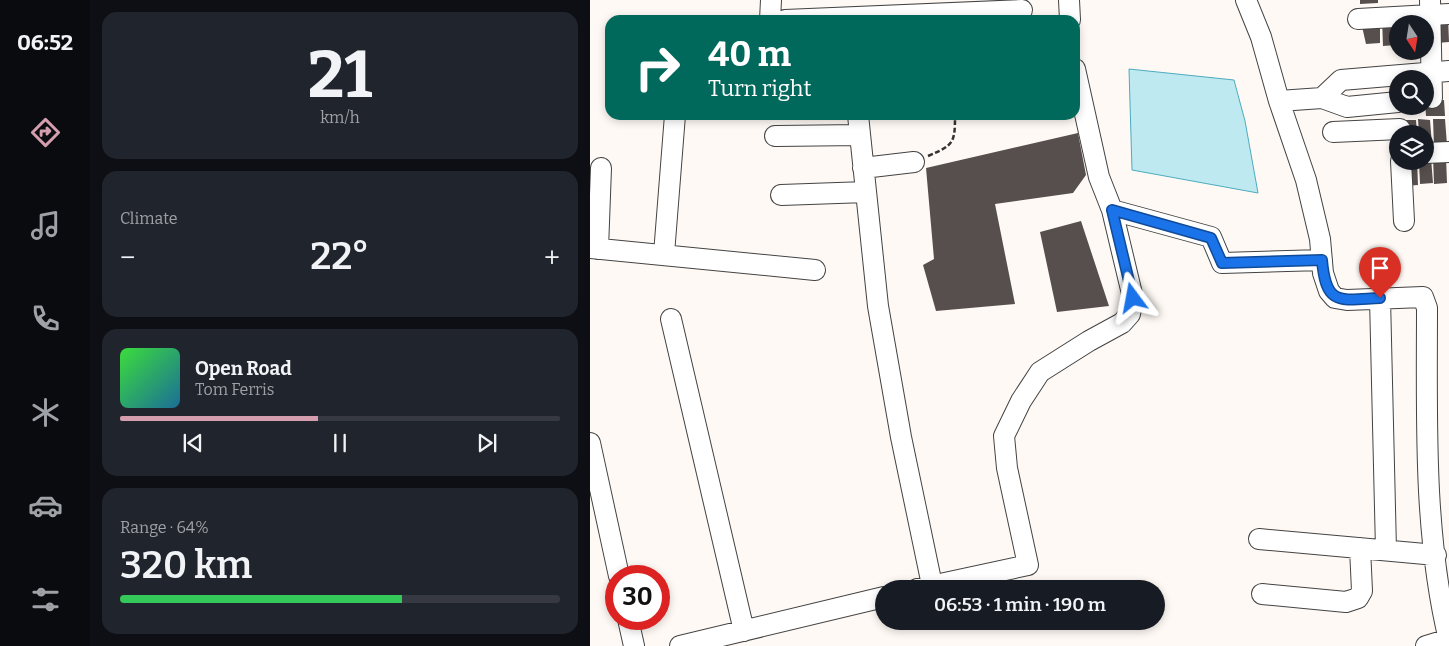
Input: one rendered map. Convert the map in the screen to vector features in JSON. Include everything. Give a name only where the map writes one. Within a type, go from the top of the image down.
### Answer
[{"type":"street","points":[[770,15],[771,0]]},
{"type":"street","points":[[1069,0],[1070,15]]},
{"type":"street","points":[[1246,0],[1261,37],[1279,101],[1306,180],[1320,239],[1323,273],[1329,291],[1335,298],[1346,300],[1423,298],[1427,308],[1427,443],[1441,606],[1449,639],[1426,646]]},
{"type":"street","points":[[812,15],[844,9],[930,6],[976,15]]},
{"type":"street","points":[[988,15],[1022,10]]},
{"type":"street","points":[[1358,18],[1437,10],[1440,71],[1435,98]]},
{"type":"street","points":[[1322,98],[1341,80],[1440,71]]},
{"type":"street","points":[[958,580],[1028,565],[1007,468],[1004,436],[1021,401],[1040,372],[1088,341],[1122,323],[1130,314],[1133,298],[1112,210],[1099,177],[1080,95]]},
{"type":"street","points":[[1279,101],[1322,98],[1347,107],[1389,103]]},
{"type":"street","points":[[664,254],[675,120]]},
{"type":"street","points":[[858,120],[878,306],[924,580]]},
{"type":"street","points":[[1333,132],[1389,131]]},
{"type":"street","points":[[775,136],[860,135]]},
{"type":"street","points":[[1434,153],[1449,152]]},
{"type":"street","points":[[863,168],[914,162]]},
{"type":"street","points":[[601,168],[594,248],[815,270]]},
{"type":"street","points":[[1401,170],[1404,221]]},
{"type":"street","points":[[781,195],[866,192]]},
{"type":"street","points":[[1112,210],[1211,238],[1222,263],[1322,260]]},
{"type":"street","points":[[1380,298],[1386,550]]},
{"type":"street","points":[[671,319],[744,631]]},
{"type":"street","points":[[590,443],[617,565]]},
{"type":"street","points":[[1259,539],[1436,555]]},
{"type":"street","points":[[1262,594],[1346,602],[1358,598],[1362,591],[1360,548]]},
{"type":"street","points":[[680,646],[875,599]]},
{"type":"street","points":[[630,630],[634,646]]},
{"type":"path","points":[[914,162],[948,148],[954,137],[955,120]]},
{"type":"water","points":[[1129,69],[1234,80],[1245,121],[1258,193],[1132,170]]},
{"type":"building","points":[[1360,0],[1378,0],[1378,3],[1360,4]]},
{"type":"building","points":[[1435,17],[1448,17],[1449,42],[1437,43]]},
{"type":"building","points":[[1382,19],[1389,20],[1389,46],[1383,46]]},
{"type":"building","points":[[1380,21],[1380,43],[1366,44],[1361,22]]},
{"type":"building","points":[[1444,100],[1445,116],[1426,116],[1434,115],[1434,101]]},
{"type":"building","points":[[1418,119],[1430,120],[1430,125],[1418,125]]},
{"type":"building","points":[[1433,119],[1445,119],[1447,145],[1434,146]]},
{"type":"building","points":[[1403,120],[1416,120],[1416,125],[1403,125]]},
{"type":"building","points":[[1078,133],[1086,175],[1073,193],[995,204],[1015,304],[936,311],[923,265],[934,259],[926,168]]},
{"type":"building","points":[[1434,157],[1446,157],[1447,183],[1434,184]]},
{"type":"building","points":[[1404,170],[1417,170],[1418,185],[1405,186]]},
{"type":"building","points":[[1419,170],[1432,170],[1433,183],[1420,184]]},
{"type":"building","points":[[1081,221],[1109,306],[1057,312],[1040,232]]},
{"type":"route","points":[[1133,298],[1112,210],[1211,238],[1222,263],[1322,260],[1323,273],[1329,291],[1335,298],[1346,300],[1380,298]]}]
